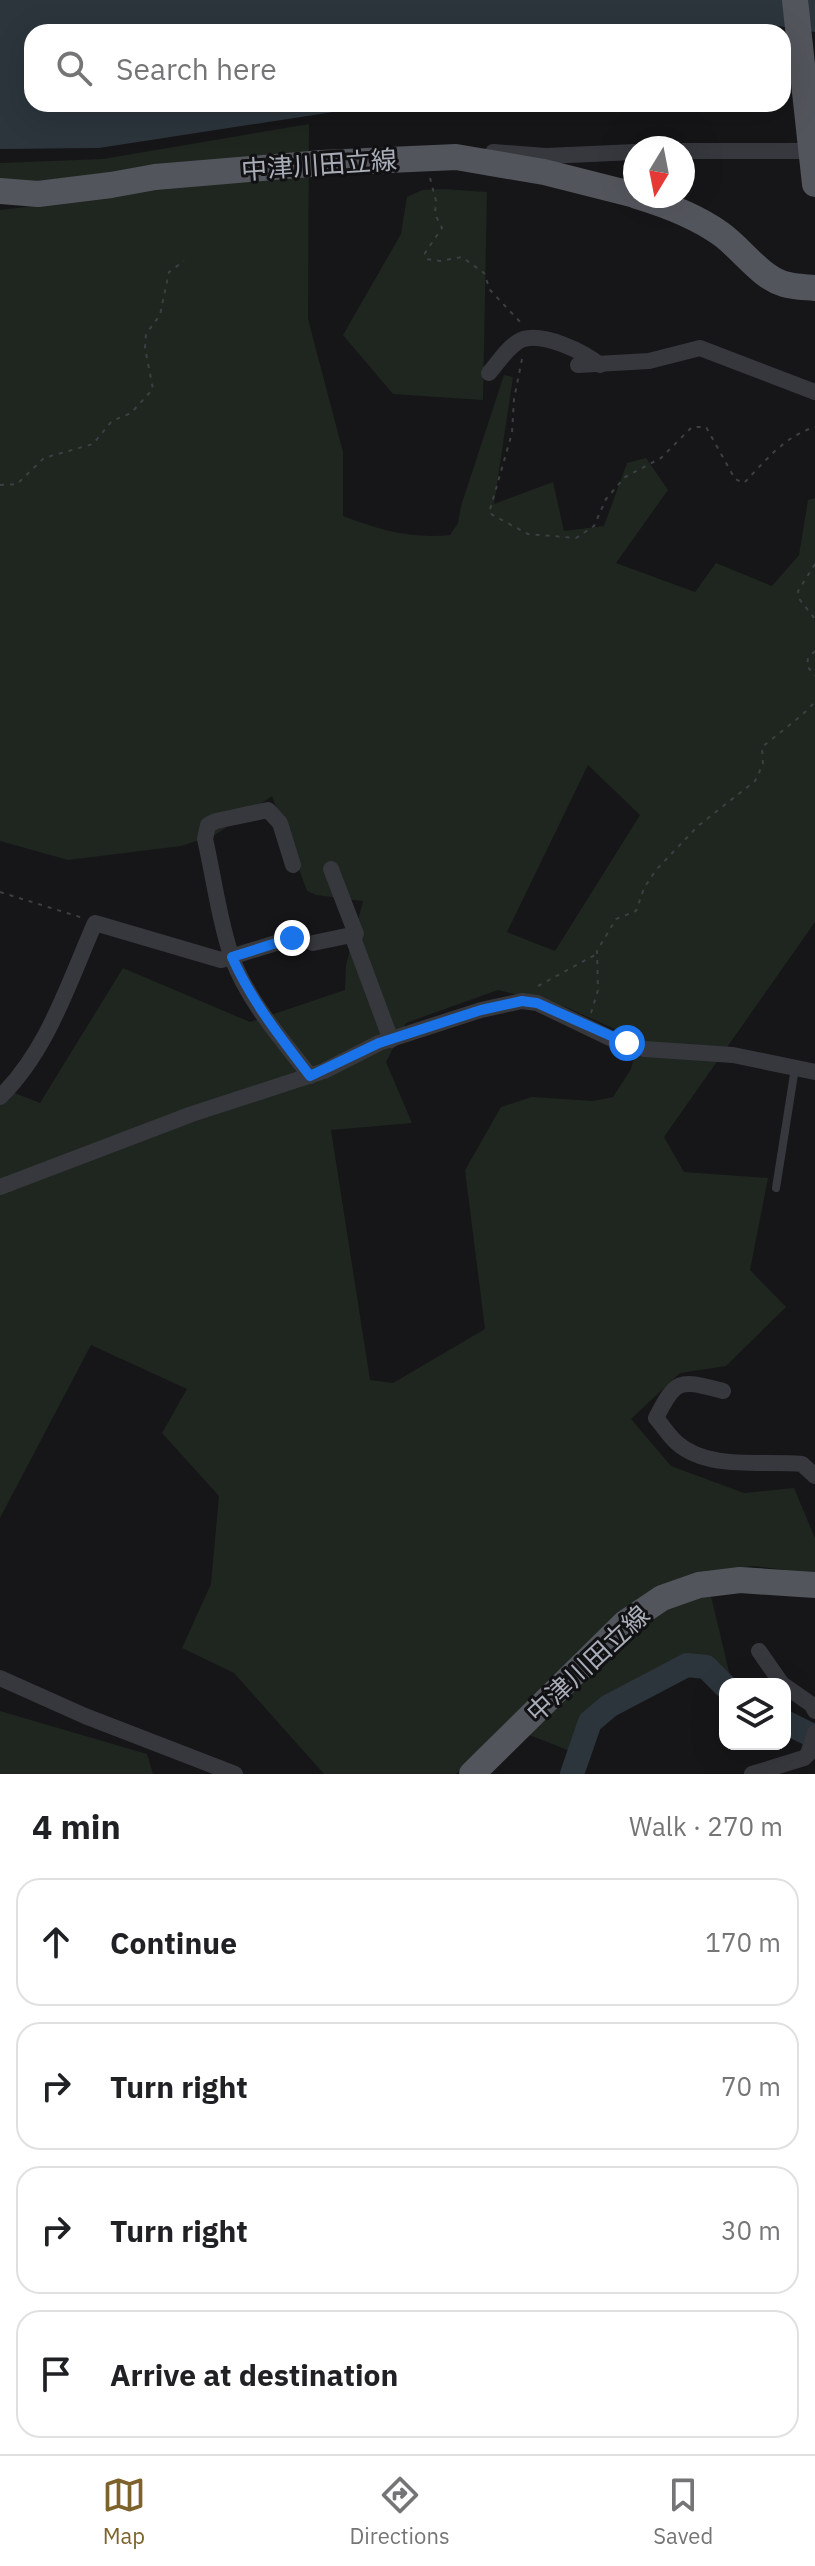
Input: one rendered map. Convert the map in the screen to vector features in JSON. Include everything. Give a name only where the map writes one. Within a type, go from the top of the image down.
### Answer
[{"type":"main road","points":[[795,0],[815,184]]},
{"type":"main road","name":"中津川田立線","points":[[0,191],[38,194],[170,176],[322,163],[456,157],[545,164],[623,191]]},
{"type":"main road","name":"中津川田立線","points":[[673,208],[722,234],[770,277],[783,284],[815,288]]},
{"type":"main road","name":"中津川田立線","points":[[472,1774],[625,1623],[662,1598],[699,1585],[740,1580],[815,1585]]},
{"type":"street","points":[[695,151],[815,151]]},
{"type":"street","points":[[545,164],[623,154]]},
{"type":"street","points":[[489,373],[521,340],[534,339],[564,345],[587,355],[600,365]]},
{"type":"street","points":[[578,365],[649,361],[700,348],[815,392]]},
{"type":"street","points":[[293,865],[280,823],[268,810],[208,825],[205,839],[232,957],[263,1015],[310,1076]]},
{"type":"street","points":[[313,943],[356,934],[331,869]]},
{"type":"street","points":[[0,1097],[21,1076],[43,1042],[95,923],[221,960],[292,938]]},
{"type":"street","points":[[352,935],[391,1040]]},
{"type":"street","points":[[0,1187],[192,1114],[310,1076],[391,1040],[481,1010],[522,1001],[644,1049],[733,1055],[815,1072]]},
{"type":"street","points":[[723,1391],[681,1384],[674,1387],[656,1418],[678,1444],[703,1456],[732,1463],[802,1464],[815,1476]]},
{"type":"street","points":[[759,1651],[779,1678]]},
{"type":"street","points":[[0,1678],[85,1716],[235,1774]]},
{"type":"street","points":[[791,1690],[812,1705],[815,1711]]},
{"type":"street","points":[[752,1774],[804,1758],[813,1738]]},
{"type":"lane","points":[[776,1188],[795,1068]]},
{"type":"path","points":[[432,174],[435,214],[442,228],[425,253],[426,259],[440,261],[462,257],[484,273],[490,290],[533,333],[534,339],[521,360],[512,433],[489,513],[528,534],[576,538],[594,526],[606,499],[625,477],[661,458],[692,427],[706,427],[735,479],[744,483],[776,448],[815,427]]},
{"type":"path","points":[[0,485],[17,484],[44,458],[93,444],[112,421],[131,413],[153,389],[145,348],[146,334],[160,315],[169,272],[184,261]]},
{"type":"path","points":[[815,564],[798,591],[800,600],[815,619]]},
{"type":"path","points":[[815,651],[808,658],[807,666],[815,676]]},
{"type":"path","points":[[533,1003],[536,988],[541,983],[597,954],[616,919],[640,907],[644,888],[656,870],[698,826],[755,781],[763,764],[762,747],[815,702]]},
{"type":"path","points":[[0,892],[95,923]]},
{"type":"path","points":[[585,1025],[595,1006],[598,990],[597,954]]},
{"type":"shaded area","points":[[0,0],[815,0],[815,32],[791,28],[791,24],[24,24],[24,112],[333,112],[99,148],[0,149]]},
{"type":"shaded area","points":[[309,124],[308,319],[343,452],[343,516],[396,532],[422,536],[450,535],[458,523],[504,375],[513,377],[494,504],[553,482],[564,531],[604,526],[627,463],[646,458],[668,490],[616,563],[695,592],[716,563],[772,586],[799,555],[808,500],[815,498],[815,922],[664,1137],[684,1172],[768,1178],[750,1270],[786,1307],[726,1366],[680,1373],[631,1419],[671,1466],[744,1493],[794,1488],[815,1538],[815,1574],[754,1566],[705,1571],[731,1678],[708,1662],[686,1656],[592,1713],[570,1751],[509,1727],[456,1774],[324,1774],[234,1673],[182,1648],[211,1584],[219,1496],[162,1433],[187,1389],[91,1345],[0,1518],[0,1087],[40,1103],[123,968],[250,1022],[345,990],[346,965],[363,901],[307,891],[272,796],[215,835],[181,846],[68,860],[0,841],[0,210],[34,206],[0,181],[0,163],[103,159]],"holes":[[[588,765],[640,815],[555,951],[507,932]],[[498,990],[566,1007],[639,1040],[631,1069],[613,1097],[593,1101],[532,1097],[501,1107],[465,1170],[485,1329],[393,1383],[370,1380],[331,1130],[412,1123],[386,1062],[406,1023]]]},
{"type":"shaded area","points":[[422,190],[487,192],[483,400],[393,394],[343,335],[401,234],[407,197]]},
{"type":"shaded area","points":[[0,1711],[147,1754],[153,1774],[0,1774]]},
{"type":"waterway","points":[[572,1774],[590,1722],[609,1706],[687,1665],[706,1667],[719,1680]]},
{"type":"waterway","points":[[791,1725],[815,1737]]},
{"type":"route","points":[[292,938],[232,957],[263,1015],[310,1076],[379,1043],[481,1010],[522,1001],[537,1003],[627,1043]]}]
